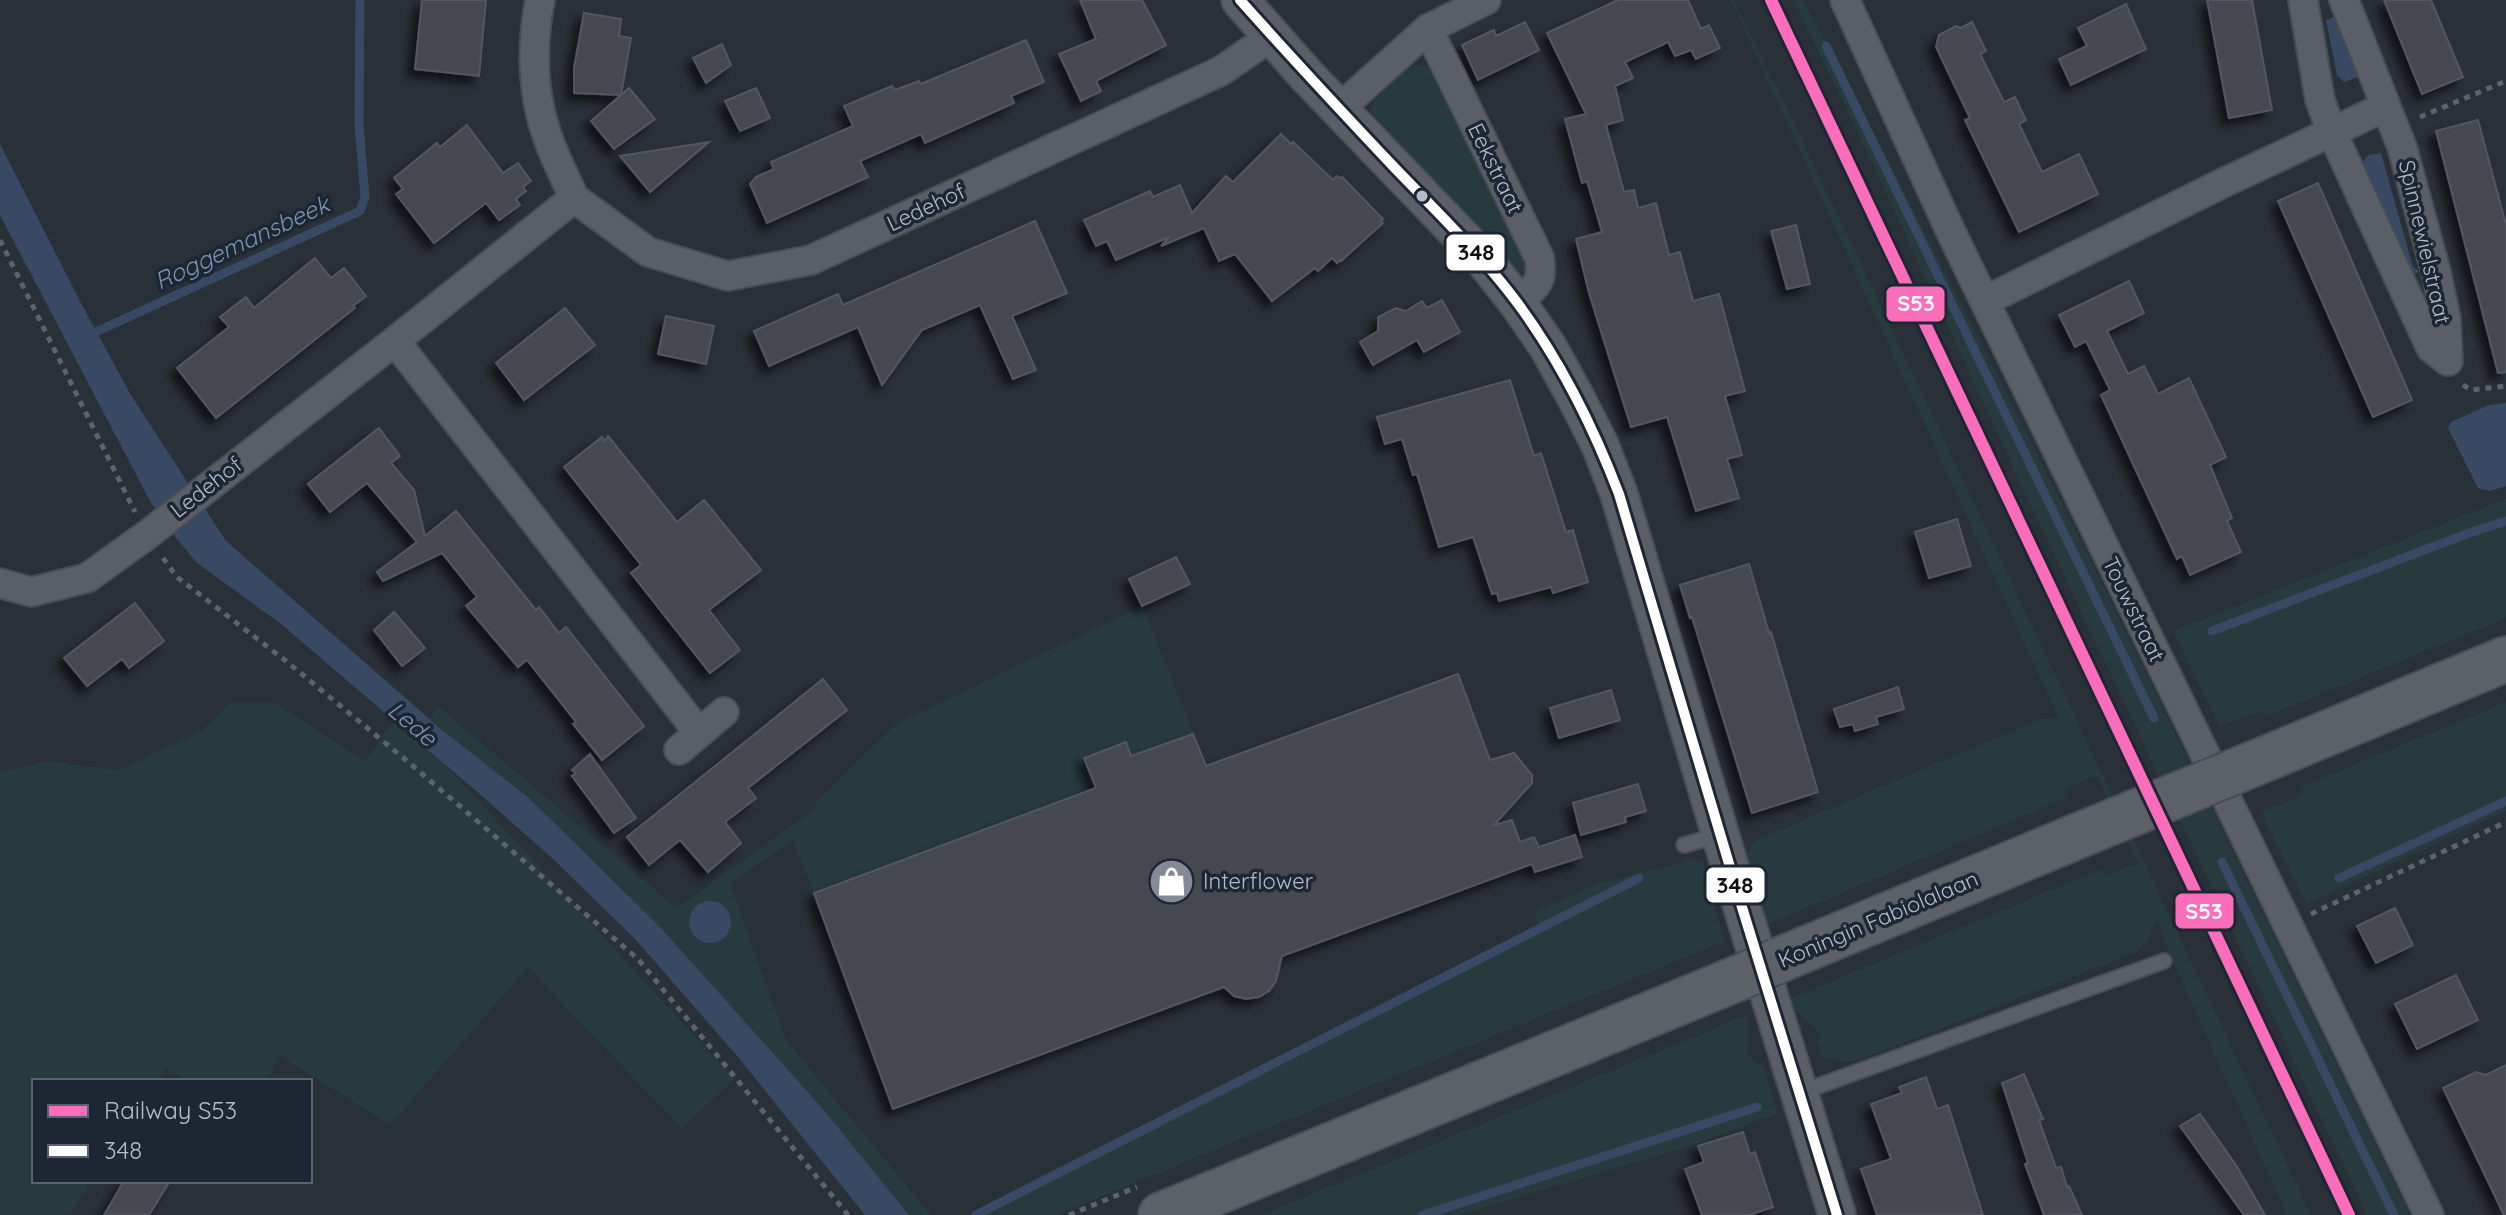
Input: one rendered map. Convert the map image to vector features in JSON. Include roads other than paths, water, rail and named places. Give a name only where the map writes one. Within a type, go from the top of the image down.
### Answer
[{"type":"main road","name":"Koningin Fabiolalaan","points":[[1161,1215],[2506,659]]},
{"type":"street","name":"Ledehof","points":[[540,0],[534,34],[534,83],[548,140],[574,198],[648,252],[728,276],[811,260],[1221,71],[1272,34]]},
{"type":"street","points":[[1240,0],[1308,77],[1483,259],[1548,347],[1600,445],[1619,494],[1837,1215]]},
{"type":"street","points":[[1340,108],[1428,29],[1486,0]]},
{"type":"street","name":"Touwstraat","points":[[1845,0],[1950,230],[2429,1215]]},
{"type":"street","name":"Spinnewielstraat","points":[[2303,0],[2320,100],[2331,130],[2431,348],[2448,361],[2446,319],[2436,272],[2402,147],[2344,0]]},
{"type":"street","name":"Eekstraat","points":[[1428,29],[1539,257],[1542,274],[1538,284],[1517,302]]},
{"type":"street","points":[[1985,301],[2331,130],[2389,117]]},
{"type":"street","name":"Ledehof","points":[[0,583],[31,592],[87,578],[395,341],[574,198]]},
{"type":"street","points":[[395,341],[689,742],[724,712]]},
{"type":"lane","points":[[1684,845],[1720,835]]},
{"type":"lane","points":[[1799,1093],[2164,961]]},
{"type":"water","points":[[2341,14],[2359,72],[2358,77],[2344,82],[2337,75],[2326,20]]},
{"type":"water","name":"Lede","points":[[0,144],[132,397],[226,541],[442,730],[529,798],[661,928],[823,1109],[909,1215],[865,1215],[739,1058],[636,940],[551,857],[281,624],[197,563],[151,503],[0,215]]},
{"type":"water","points":[[2381,153],[2413,267],[2419,271],[2413,276],[2360,165],[2368,155]]},
{"type":"water","points":[[2506,403],[2506,486],[2490,491],[2478,488],[2448,428],[2451,422],[2489,405]]},
{"type":"water","points":[[710,901],[725,907],[731,922],[725,937],[710,943],[695,937],[689,922],[695,907]]},
{"type":"waterway","name":"Roggemansbeek","points":[[87,336],[360,211],[365,197],[359,125],[360,0]]},
{"type":"waterway","points":[[1826,46],[2154,718]]},
{"type":"waterway","points":[[2212,631],[2506,521]]},
{"type":"waterway","points":[[2339,878],[2506,801]]},
{"type":"waterway","points":[[2222,862],[2394,1215]]},
{"type":"waterway","points":[[976,1215],[1639,878]]},
{"type":"waterway","points":[[1423,1215],[1757,1107]]},
{"type":"rail line","name":"S53","points":[[1771,0],[2349,1215]]},
{"type":"place","name":"Interflower","points":[[1172,881]]}]
